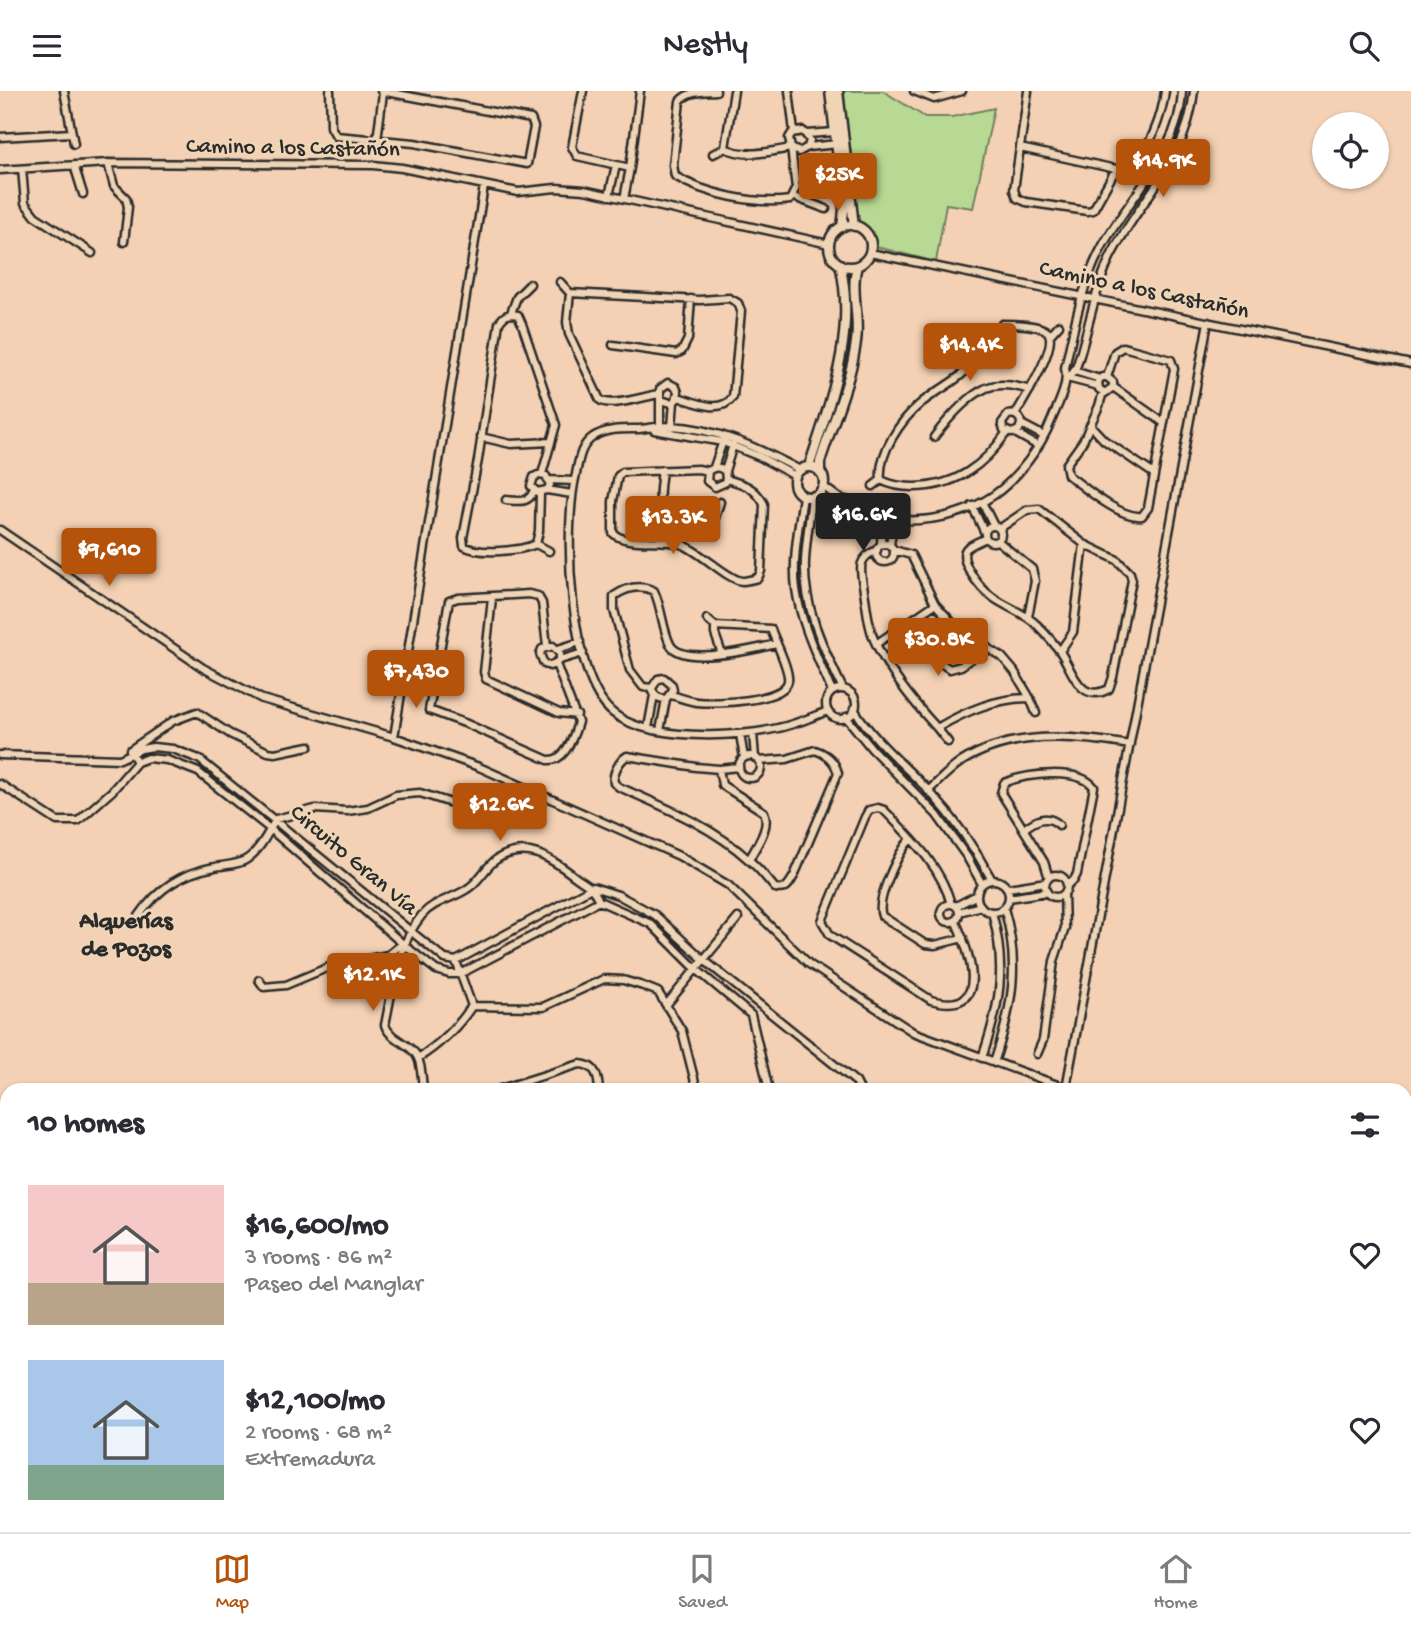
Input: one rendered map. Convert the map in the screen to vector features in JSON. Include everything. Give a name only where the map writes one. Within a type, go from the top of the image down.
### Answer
[{"type":"street","points":[[64,91],[74,144]]},
{"type":"street","points":[[330,91],[331,127],[336,136],[377,140],[414,143],[527,165],[534,128],[533,122],[528,118],[382,92],[377,140]]},
{"type":"street","points":[[583,91],[572,147],[574,152],[577,156],[630,168]]},
{"type":"street","points":[[624,199],[640,91]]},
{"type":"street","points":[[716,91],[685,92],[680,101],[673,165],[676,180],[710,191],[746,198],[790,200],[794,197],[796,188],[789,138],[794,132],[803,131],[810,140],[808,147]]},
{"type":"street","points":[[725,148],[734,91]]},
{"type":"street","points":[[789,91],[794,132]]},
{"type":"street","points":[[830,91],[844,210],[842,227]]},
{"type":"street","points":[[838,91],[854,226]]},
{"type":"street","points":[[914,91],[934,99],[962,91]]},
{"type":"street","points":[[1028,91],[1014,190],[1017,198],[1026,202],[1093,210],[1115,169]]},
{"type":"street","points":[[1020,148],[1128,172],[1134,168],[1155,130],[1165,91]]},
{"type":"street","points":[[1067,378],[1065,368],[1088,276],[1102,247],[1163,152],[1175,125],[1182,91]]},
{"type":"street","points":[[839,264],[851,267],[865,261],[871,244],[862,229],[854,226],[842,227],[834,234],[830,244],[844,281],[846,318],[842,355],[802,471],[794,484],[810,496],[849,513],[882,520],[950,514],[982,502],[1007,485],[1044,436],[1067,378],[1075,372],[1095,299],[1111,257],[1180,148],[1192,112],[1194,91]]},
{"type":"street","points":[[807,134],[835,132]]},
{"type":"street","points":[[0,137],[72,133]]},
{"type":"street","points":[[725,148],[732,152],[761,153],[791,148],[799,152],[808,147],[838,144]]},
{"type":"street","points":[[713,154],[725,148]]},
{"type":"street","points":[[108,163],[114,186],[126,198],[128,207],[124,242]]},
{"type":"street","name":"Camino a los Castañón","points":[[0,170],[108,163],[373,165],[402,168],[518,192],[556,188],[609,195],[830,244]]},
{"type":"street","points":[[74,165],[83,194]]},
{"type":"street","points":[[609,195],[616,165]]},
{"type":"street","points":[[22,169],[25,203],[35,216],[92,253]]},
{"type":"street","points":[[394,737],[484,186]]},
{"type":"street","points":[[794,197],[825,209]]},
{"type":"street","name":"Camino a los Castañón","points":[[870,253],[1411,364]]},
{"type":"street","points":[[857,266],[854,276],[857,339],[853,363],[820,462],[820,472],[824,487],[839,498],[894,518]]},
{"type":"street","points":[[560,282],[570,293],[729,299],[738,303],[741,311],[733,397],[728,404],[720,407],[676,399],[667,403],[660,397],[606,404],[600,400],[569,334],[567,321],[570,293]]},
{"type":"street","points":[[466,548],[463,538],[499,323],[504,316],[511,313],[517,297],[530,284]]},
{"type":"street","points":[[613,345],[676,354],[682,351],[688,339],[691,299]]},
{"type":"street","points":[[511,313],[518,316],[522,324],[556,425],[542,474]]},
{"type":"street","points":[[881,480],[880,473],[895,433],[920,404],[959,377],[976,360],[1001,321],[1038,327],[1047,330],[1050,335],[1042,366],[1015,415]]},
{"type":"street","points":[[1070,1083],[1208,322]]},
{"type":"street","points":[[1050,335],[1059,325]]},
{"type":"street","points":[[1123,347],[1171,360],[1174,369],[1164,423],[1148,508],[1142,516],[1134,517],[1102,501],[1068,475],[1066,465],[1083,441],[1090,425],[1115,352],[1123,347]]},
{"type":"street","points":[[1065,368],[1102,384],[1110,391],[1113,387]]},
{"type":"street","points":[[1067,378],[1102,384],[1113,382],[1113,387],[1164,423]]},
{"type":"street","points":[[660,429],[660,397],[663,385],[668,383],[677,387],[672,429]]},
{"type":"street","points":[[934,437],[960,408],[986,388],[1014,386],[1030,390]]},
{"type":"street","points":[[881,480],[907,487],[926,487],[944,484],[965,475],[990,456],[1011,433],[1019,430],[1020,419],[1015,415],[1008,415],[1003,420],[1002,427],[1011,433],[1038,446]]},
{"type":"street","points":[[1021,424],[1044,436]]},
{"type":"street","points":[[1090,425],[1104,440],[1154,474]]},
{"type":"street","points":[[820,472],[802,471],[754,446],[724,439],[672,429],[610,430],[590,439],[582,447],[572,494],[570,582],[580,642],[595,689],[605,706],[621,720],[660,731],[708,736],[779,728],[828,711]]},
{"type":"street","points":[[481,437],[512,444],[550,442]]},
{"type":"street","points":[[724,439],[706,476],[710,485],[720,487],[734,442]]},
{"type":"street","points":[[720,467],[725,475],[746,484],[759,494],[764,504],[761,571],[758,578],[742,581],[733,578],[704,556],[681,544],[663,540],[625,540],[613,533],[613,501],[618,476],[623,472],[711,469],[720,467]]},
{"type":"street","points":[[662,470],[659,501],[661,506],[666,510],[697,518]]},
{"type":"street","points":[[542,474],[549,479],[574,481]]},
{"type":"street","points":[[542,474],[531,481],[540,491],[572,494]]},
{"type":"street","points":[[506,500],[527,501],[550,485],[549,479]]},
{"type":"street","points":[[873,487],[881,480]]},
{"type":"street","points":[[824,487],[810,496],[795,565],[796,587],[808,637],[832,692]]},
{"type":"street","points":[[536,544],[540,491]]},
{"type":"street","points":[[810,496],[805,563],[810,608],[817,633],[844,689],[853,697],[854,709],[866,726],[928,790],[970,841],[992,880]]},
{"type":"street","points":[[697,518],[703,527],[709,527],[720,502]]},
{"type":"street","points":[[982,502],[1001,534],[998,541]]},
{"type":"street","points":[[972,506],[985,535],[993,543],[998,541]]},
{"type":"street","points":[[1039,509],[1084,544],[1126,567],[1132,580],[1109,688],[1100,693],[1088,692],[1080,687],[1060,651],[1028,617],[990,595],[965,565],[965,550],[985,535],[988,528],[996,527],[1027,510],[1039,509]]},
{"type":"street","points":[[697,518],[700,512],[706,510],[712,512],[715,518]]},
{"type":"street","points":[[883,512],[878,559],[884,562],[892,559],[894,518]]},
{"type":"street","points":[[0,530],[203,668],[262,699],[394,737],[479,767],[679,856],[728,885],[809,964],[913,1032],[1052,1083]]},
{"type":"street","points":[[998,541],[1032,569],[1035,581],[1028,617]]},
{"type":"street","points":[[466,548],[474,551],[526,549],[536,544]]},
{"type":"street","points":[[536,544],[548,551]]},
{"type":"street","points":[[1060,651],[1073,632],[1084,544]]},
{"type":"street","points":[[458,554],[466,548]]},
{"type":"street","points":[[948,742],[909,697],[876,644],[870,625],[860,565],[867,554],[879,548],[892,548],[911,555],[935,604],[960,631],[1002,657],[1014,671],[1036,713]]},
{"type":"street","points":[[707,619],[715,626],[771,629],[789,676],[788,685],[782,691],[765,697],[721,702],[697,702],[668,697],[659,699],[653,691],[643,687],[630,670],[621,643],[614,596],[624,588],[646,587],[654,591],[671,647],[679,653],[693,656],[745,652],[776,644]]},
{"type":"street","points":[[547,646],[542,603],[538,596],[529,594],[458,598],[449,601],[429,710],[555,761],[562,757],[575,730],[577,715],[558,662],[558,649]]},
{"type":"street","points":[[492,598],[484,672],[486,679],[559,713],[577,715]]},
{"type":"street","points":[[876,644],[935,604]]},
{"type":"street","points":[[913,619],[937,659],[950,669],[961,666],[988,647]]},
{"type":"street","points":[[715,626],[722,654]]},
{"type":"street","points":[[580,642],[558,649],[547,646],[542,649],[541,660],[550,666],[583,653]]},
{"type":"street","points":[[648,728],[653,691],[658,679],[669,680],[672,685],[660,731]]},
{"type":"street","points":[[844,689],[832,692],[826,703],[828,711],[838,718],[846,717],[854,709]]},
{"type":"street","points":[[937,728],[967,712],[998,701],[1030,698]]},
{"type":"street","points":[[0,784],[57,821],[78,821],[112,792],[137,761],[130,750],[173,721],[197,712],[230,734],[268,752],[309,746]]},
{"type":"street","points":[[846,717],[878,755],[937,815],[967,857],[982,884]]},
{"type":"street","points":[[739,767],[744,776],[751,777],[760,772],[752,733]]},
{"type":"street","points":[[739,767],[744,758],[740,734]]},
{"type":"street","points":[[928,790],[960,763],[990,747],[1063,737],[1130,745]]},
{"type":"street","name":"Circuito Gran Vía","points":[[0,755],[120,759],[153,747],[173,749],[200,758],[412,933],[445,959],[456,961]]},
{"type":"street","points":[[739,767],[719,769],[660,763],[627,756],[622,759],[613,777],[614,783],[620,787],[695,822],[750,860],[775,888],[787,888],[838,773],[836,766],[830,757],[815,750],[787,759],[744,758]]},
{"type":"street","name":"Circuito Gran Vía","points":[[137,761],[148,758],[167,760],[198,772],[270,829],[403,944],[436,969],[449,974],[460,974]]},
{"type":"street","points":[[719,769],[722,785],[764,812],[767,818],[750,860]]},
{"type":"street","points":[[1037,1054],[1043,1040],[1054,961],[1065,928],[1064,894],[1067,885],[1077,874],[1095,789],[1093,784],[1079,778],[1049,774],[1027,776],[1004,783],[1001,793],[1044,862],[1048,880],[1047,892]]},
{"type":"street","points":[[139,916],[150,900],[174,879],[202,869],[245,861],[258,848],[276,820],[315,809],[348,811],[368,808],[396,795],[421,793],[448,802]]},
{"type":"street","points":[[878,808],[884,810],[911,839],[944,881],[955,907],[955,920],[972,966],[971,986],[967,997],[960,1003],[931,1000],[830,935],[824,928],[822,917],[869,810],[878,808]]},
{"type":"street","points":[[1024,829],[1043,818],[1054,820],[1059,825]]},
{"type":"street","points":[[911,839],[901,851],[881,901],[882,916],[925,944],[934,945],[963,938]]},
{"type":"street","points":[[259,980],[264,987],[286,985],[329,967],[388,955],[403,944],[420,916],[432,905],[457,896],[472,886],[498,858],[536,851],[593,887],[618,895],[655,915],[704,960],[856,1083]]},
{"type":"street","points":[[1008,888],[1048,880],[1056,875],[1062,876],[1067,885]]},
{"type":"street","points":[[955,907],[977,895],[982,884],[992,880],[1002,882],[1008,888],[1009,898],[1004,908],[1012,936],[1013,993],[1005,1031],[994,1063]]},
{"type":"street","points":[[593,887],[599,901],[651,924],[696,969],[751,1015],[767,1083]]},
{"type":"street","points":[[472,1006],[456,961],[593,887]]},
{"type":"street","points":[[1009,898],[1047,892],[1057,897],[1064,894]]},
{"type":"street","points":[[977,895],[981,907]]},
{"type":"street","points":[[460,974],[599,901]]},
{"type":"street","points":[[955,920],[949,921],[942,916],[943,907],[981,907],[992,912],[1004,908]]},
{"type":"street","points":[[982,1058],[1001,992],[999,938],[992,912]]},
{"type":"street","points":[[667,1004],[738,918]]},
{"type":"street","points":[[503,937],[509,947]]},
{"type":"street","points":[[403,944],[385,1025],[388,1033],[413,1051],[418,1058],[422,1083]]},
{"type":"street","points":[[388,955],[398,967]]},
{"type":"street","points":[[472,1006],[543,1007],[604,979],[624,980],[643,986],[658,992],[682,1031],[695,1083]]},
{"type":"street","points":[[751,1015],[760,1004]]},
{"type":"street","points":[[418,1058],[436,1047],[472,1006]]},
{"type":"street","points":[[519,1083],[580,1064],[589,1065],[596,1071],[598,1083]]},
{"type":"green space","points":[[841,91],[883,91],[925,117],[952,117],[994,108],[973,208],[946,204],[936,262],[877,247],[871,232],[856,216]]},
{"type":"district","name":"Alquerías de Pozos","points":[[126,936]]}]
